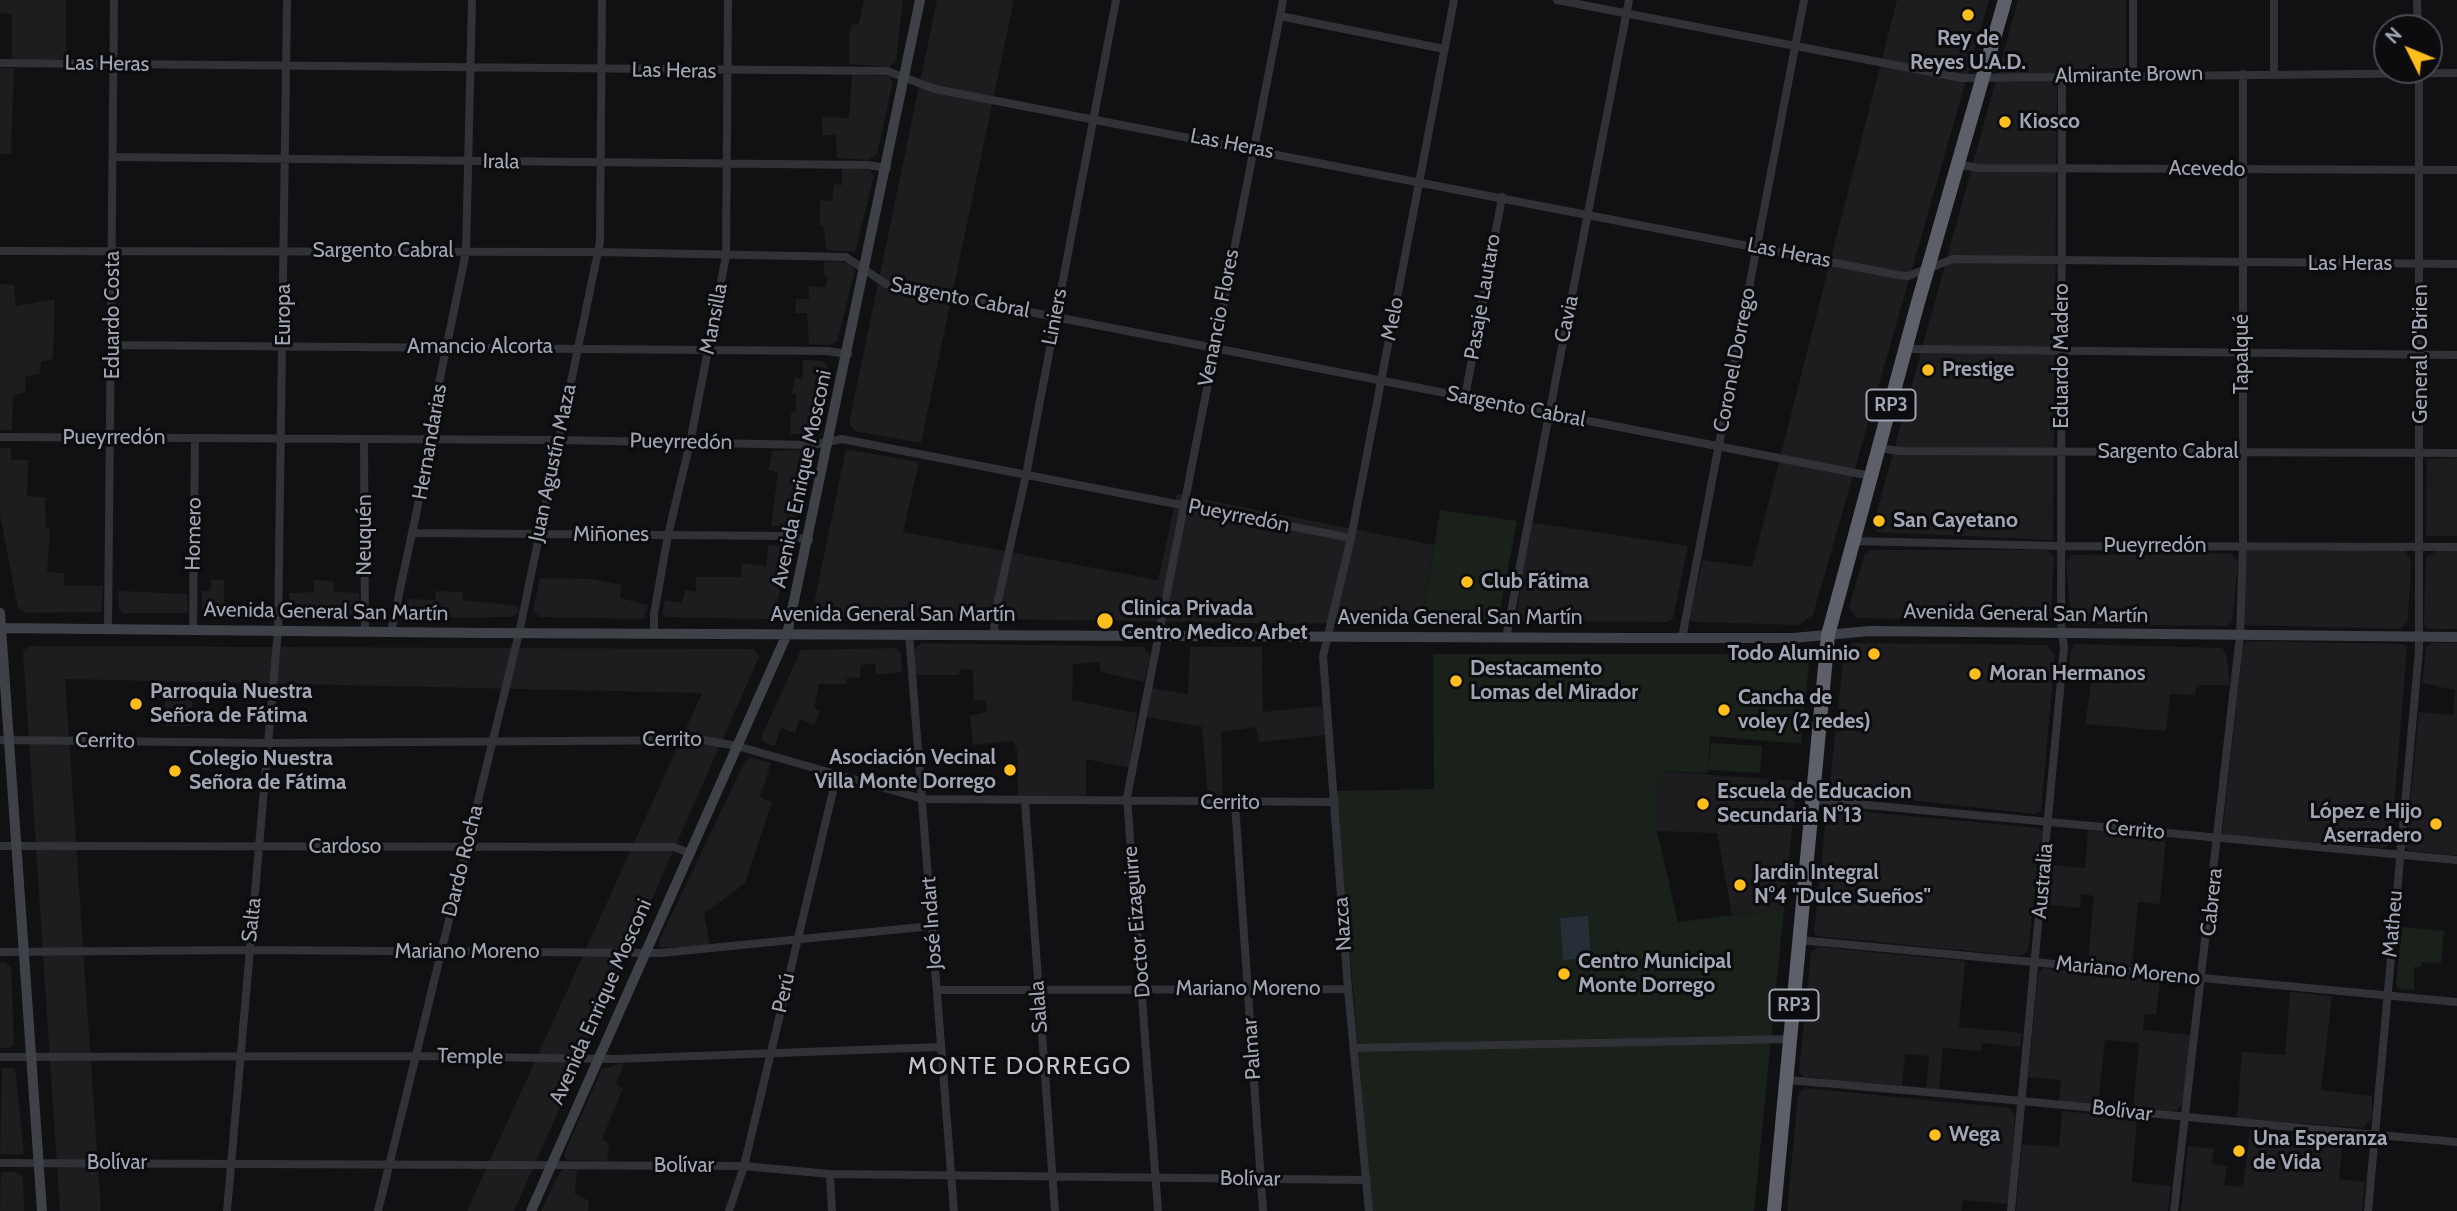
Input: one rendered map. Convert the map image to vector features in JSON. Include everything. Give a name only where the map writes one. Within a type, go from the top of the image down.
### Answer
[{"type":"highway","name":"RP3","points":[[1774,1211],[1828,635],[1957,164],[2005,0]]},
{"type":"main road","name":"Avenida Enrique Mosconi","points":[[531,1211],[787,634],[866,269],[920,0]]},
{"type":"main road","points":[[0,613],[5,740],[16,846],[41,1211]]},
{"type":"main road","name":"Avenida General San Martín","points":[[1,628],[519,634],[1506,638],[1682,638],[1828,635],[1870,631],[2457,638]]},
{"type":"street","name":"Eduardo Costa","points":[[108,629],[113,345],[114,0]]},
{"type":"street","name":"Europa","points":[[278,630],[288,0]]},
{"type":"street","name":"Hernandarias","points":[[391,632],[413,533],[466,252],[472,0]]},
{"type":"street","name":"Juan Agustín Maza","points":[[519,634],[598,252],[602,0]]},
{"type":"street","name":"Mansilla","points":[[654,634],[654,614],[668,535],[690,443],[726,256],[728,0]]},
{"type":"street","name":"Liniers","points":[[995,634],[995,614],[1026,475],[1116,0]]},
{"type":"street","name":"Venancio Flores","points":[[1159,636],[1182,504],[1283,0]]},
{"type":"street","name":"Melo","points":[[1329,637],[1351,538],[1454,0]]},
{"type":"street","name":"Almirante Brown","points":[[1557,0],[1794,48],[1983,79],[2133,74],[2373,72]]},
{"type":"street","name":"Cavia","points":[[1506,638],[1629,0]]},
{"type":"street","name":"Coronel Dorrego","points":[[1682,638],[1804,0]]},
{"type":"street","points":[[2133,0],[2133,74]]},
{"type":"street","points":[[2274,0],[2274,73]]},
{"type":"street","points":[[1280,16],[1444,49]]},
{"type":"street","name":"Las Heras","points":[[0,63],[729,72],[887,71],[935,89],[1252,148],[1898,275],[1908,276],[1953,259],[2457,264]]},
{"type":"street","name":"Tapalqué","points":[[2240,635],[2243,546],[2243,74]]},
{"type":"street","name":"Eduardo Madero","points":[[2062,77],[2062,634]]},
{"type":"street","name":"General O'Brien","points":[[2419,84],[2419,638]]},
{"type":"street","name":"Irala","points":[[114,157],[728,163],[867,165],[887,168]]},
{"type":"street","name":"Acevedo","points":[[1957,164],[1978,169],[2062,166],[2457,170]]},
{"type":"street","name":"Pasaje Lautaro","points":[[1465,397],[1502,197]]},
{"type":"street","name":"Sargento Cabral","points":[[0,251],[598,252],[846,257],[886,284],[1871,476]]},
{"type":"street","name":"Amancio Alcorta","points":[[113,345],[577,347],[827,351],[848,354]]},
{"type":"street","points":[[1907,349],[2457,355]]},
{"type":"street","name":"Pueyrredón","points":[[0,437],[558,440],[813,445],[842,439],[1351,538]]},
{"type":"street","name":"Homero","points":[[193,630],[195,438]]},
{"type":"street","name":"Neuquén","points":[[364,439],[365,631]]},
{"type":"street","name":"Sargento Cabral","points":[[1878,448],[1900,451],[2457,453]]},
{"type":"street","name":"Miñones","points":[[413,533],[789,536],[809,540]]},
{"type":"street","name":"Pueyrredón","points":[[1853,541],[2061,546],[2457,547]]},
{"type":"street","name":"Salta","points":[[227,1211],[278,630]]},
{"type":"street","name":"Dardo Rocha","points":[[378,1211],[519,634]]},
{"type":"street","name":"José Indart","points":[[909,634],[954,1211]]},
{"type":"street","name":"Australia","points":[[2011,1211],[2049,823],[2064,648],[2062,634]]},
{"type":"street","name":"Cabrera","points":[[2174,1211],[2203,979],[2240,635]]},
{"type":"street","name":"Doctor Eizaguirre","points":[[1158,1211],[1127,803],[1159,636]]},
{"type":"street","name":"Nazca","points":[[1329,637],[1323,656],[1348,989],[1369,1211]]},
{"type":"street","name":"Matheu","points":[[2368,1211],[2419,638]]},
{"type":"street","name":"Cerrito","points":[[5,740],[269,743],[703,740],[737,746],[923,799],[1235,804],[1335,802]]},
{"type":"street","name":"Perú","points":[[729,1211],[744,1166],[837,774]]},
{"type":"street","name":"Cerrito","points":[[1813,800],[2457,860]]},
{"type":"street","name":"Salala","points":[[1025,802],[1055,1211]]},
{"type":"street","name":"Palmar","points":[[1235,804],[1263,1211]]},
{"type":"street","name":"Cardoso","points":[[0,846],[674,847],[689,853]]},
{"type":"street","name":"Mariano Moreno","points":[[0,952],[248,950],[644,953],[932,926]]},
{"type":"street","name":"Mariano Moreno","points":[[1799,940],[2457,1002]]},
{"type":"street","name":"Mariano Moreno","points":[[937,990],[1348,989]]},
{"type":"street","points":[[1354,1048],[1790,1039]]},
{"type":"street","name":"Temple","points":[[0,1057],[414,1056],[598,1059],[940,1047]]},
{"type":"street","name":"Bolívar","points":[[1787,1080],[2021,1099],[2185,1119],[2457,1142]]},
{"type":"street","name":"Bolívar","points":[[0,1163],[744,1166],[830,1174],[1367,1180]]},
{"type":"street","points":[[830,1174],[832,1211]]},
{"type":"shaded area","points":[[0,0],[66,0],[66,59],[12,60],[12,14],[0,13]]},
{"type":"shaded area","points":[[864,0],[903,0],[896,60],[889,67],[849,64],[849,36],[852,24],[858,25]]},
{"type":"shaded area","points":[[937,0],[1014,0],[921,443],[855,431],[849,423]]},
{"type":"shaded area","points":[[1897,0],[1989,0],[1813,615],[1799,625],[1695,622],[1689,619],[1703,560],[1752,567]]},
{"type":"shaded area","points":[[2018,0],[2126,0],[2126,71],[2057,85],[2053,540],[1877,532],[1873,526]]},
{"type":"shaded area","points":[[0,68],[14,68],[11,154],[0,154]]},
{"type":"shaded area","points":[[852,75],[888,76],[893,81],[877,154],[869,160],[837,158],[836,135],[822,135],[822,117],[849,118]]},
{"type":"shaded area","points":[[842,168],[869,170],[874,176],[855,252],[826,250],[824,228],[820,225],[820,200],[832,201],[834,184],[842,185]]},
{"type":"shaded area","points":[[824,262],[848,262],[855,270],[837,342],[829,345],[809,344],[807,313],[795,313],[796,299],[809,299],[808,286],[825,288],[828,276],[824,275]]},
{"type":"shaded area","points":[[0,284],[14,285],[16,306],[55,299],[53,359],[41,362],[40,374],[25,377],[25,392],[13,396],[12,430],[0,430]]},
{"type":"shaded area","points":[[803,360],[822,361],[828,367],[812,432],[790,434],[791,413],[796,412],[796,394],[792,393],[795,378],[803,379]]},
{"type":"shaded area","points":[[0,448],[11,448],[11,460],[28,460],[27,496],[45,497],[46,528],[50,529],[47,572],[64,573],[64,585],[103,586],[101,612],[26,613],[18,608],[0,515]]},
{"type":"shaded area","points":[[846,449],[919,462],[903,532],[1158,580],[1177,494],[1434,545],[1422,619],[1304,624],[816,616],[812,613]]},
{"type":"shaded area","points":[[808,450],[810,456],[794,523],[789,526],[771,526],[778,473],[768,470],[773,451]]},
{"type":"shaded area","points":[[2457,458],[2457,536],[2426,536],[2427,459]]},
{"type":"shaded area","name":"Club Fátima","points":[[1440,510],[1517,521],[1498,620],[1422,619]]},
{"type":"shaded area","points":[[1529,522],[1688,546],[1673,618],[1667,622],[1516,621]]},
{"type":"shaded area","points":[[768,545],[791,549],[774,614],[768,619],[666,617],[662,613],[665,600],[682,603],[685,590],[696,592],[696,577],[741,577],[742,563],[766,566]]},
{"type":"shaded area","points":[[1871,550],[2047,550],[2054,557],[2051,617],[2047,621],[1856,618],[1849,607],[1864,556]]},
{"type":"shaded area","points":[[2247,551],[2404,551],[2411,559],[2408,621],[2401,628],[2395,629],[2246,625],[2243,620]]},
{"type":"shaded area","points":[[2437,551],[2457,551],[2457,629],[2428,629],[2424,625],[2426,557]]},
{"type":"shaded area","points":[[2230,553],[2238,562],[2232,622],[2226,626],[2076,624],[2071,620],[2066,562],[2073,555]]},
{"type":"shaded area","points":[[540,578],[592,579],[622,585],[620,598],[648,605],[643,619],[540,617],[533,611]]},
{"type":"shaded area","points":[[211,580],[224,580],[224,615],[208,616],[202,608],[202,591],[211,591]]},
{"type":"shaded area","points":[[314,580],[333,581],[334,592],[359,593],[360,615],[292,616],[289,593],[314,592]]},
{"type":"shaded area","points":[[118,591],[187,594],[188,611],[122,613],[119,609]]},
{"type":"shaded area","points":[[436,591],[463,592],[463,600],[519,606],[518,613],[512,617],[409,618],[405,614],[407,599],[435,600]]},
{"type":"shaded area","points":[[2247,641],[2402,644],[2407,647],[2391,844],[2383,848],[2222,835],[2243,645]]},
{"type":"shaded area","points":[[922,643],[1144,647],[1150,656],[1144,682],[1101,672],[1099,662],[1073,664],[1072,700],[1137,713],[1129,768],[1086,759],[1086,796],[1018,797],[1017,750],[1013,741],[973,745],[970,716],[987,712],[986,700],[974,701],[973,670],[960,669],[959,675],[915,675],[914,649]]},
{"type":"shaded area","points":[[2431,643],[2457,643],[2457,855],[2410,851],[2406,848],[2419,712],[2453,715],[2455,690],[2422,683],[2426,647]]},
{"type":"shaded area","points":[[2074,644],[2222,648],[2226,653],[2230,685],[2197,685],[2195,695],[2170,694],[2166,731],[2085,724],[2092,678],[2070,677],[2070,654]]},
{"type":"shaded area","points":[[1848,645],[2047,645],[2055,655],[2041,811],[2035,814],[1829,791],[1844,653]]},
{"type":"shaded area","points":[[29,646],[754,649],[759,657],[514,1211],[467,1211],[702,693],[65,679],[101,1211],[60,1211],[23,651]]},
{"type":"shaded area","points":[[1190,647],[1262,647],[1263,712],[1322,706],[1325,735],[1259,742],[1256,727],[1221,732],[1223,799],[1208,799],[1202,727],[1147,717],[1151,688],[1188,694]]},
{"type":"shaded area","points":[[896,648],[901,653],[902,672],[876,675],[875,664],[861,665],[860,677],[847,678],[846,684],[819,684],[814,708],[820,711],[814,725],[800,719],[795,733],[781,728],[775,746],[763,742],[761,737],[801,650]]},
{"type":"shaded area","name":"Centro Municipal Monte Dorrego","points":[[1433,654],[1800,654],[1809,662],[1801,744],[1710,736],[1708,769],[1711,743],[1762,746],[1760,773],[1659,771],[1657,831],[1678,922],[1784,909],[1754,1211],[1372,1211],[1336,791],[1434,789]]},
{"type":"shaded area","points":[[165,686],[192,686],[192,726],[165,726]]},
{"type":"shaded area","points":[[750,757],[771,763],[760,797],[772,802],[745,883],[704,914],[710,945],[660,948],[659,941],[744,763]]},
{"type":"shaded area","points":[[1659,771],[1797,781],[1784,909],[1732,915],[1717,833],[1657,831]]},
{"type":"shaded area","points":[[1835,809],[2039,828],[2042,832],[2028,951],[2021,956],[1817,936],[1814,933],[1826,819]]},
{"type":"shaded area","points":[[2088,830],[2166,837],[2160,904],[2138,902],[2132,966],[2088,962],[2094,896],[2081,894],[2080,908],[2045,904],[2049,865],[2085,868]]},
{"type":"shaded area","points":[[1588,916],[1591,958],[1563,960],[1560,918]]},
{"type":"shaded area","points":[[2402,927],[2444,931],[2441,963],[2422,962],[2421,967],[2414,967],[2414,990],[2399,989],[2396,985]]},
{"type":"shaded area","points":[[1818,947],[1965,961],[1959,1027],[2022,1033],[2020,1047],[1982,1043],[1981,1051],[1943,1048],[1939,1090],[1926,1089],[1929,1056],[1905,1054],[1902,1086],[1804,1077],[1799,1072],[1811,953]]},
{"type":"shaded area","points":[[4,962],[11,967],[14,1044],[9,1048],[0,1048],[0,963]]},
{"type":"shaded area","points":[[2043,968],[2160,980],[2156,1015],[2145,1014],[2143,1030],[2191,1035],[2183,1103],[2177,1111],[2133,1109],[2139,1043],[2105,1040],[2098,1104],[2059,1101],[2061,1080],[2028,1077],[2038,974]]},
{"type":"shaded area","points":[[2290,992],[2332,996],[2321,1090],[2372,1096],[2372,1118],[2363,1128],[2237,1118],[2242,1052],[2285,1055]]},
{"type":"shaded area","points":[[624,1063],[616,1084],[623,1088],[602,1139],[609,1144],[607,1161],[567,1160],[564,1154],[602,1069]]},
{"type":"shaded area","points":[[2,1068],[15,1068],[24,1153],[21,1155],[0,1154]]},
{"type":"shaded area","points":[[1804,1088],[2010,1108],[2015,1115],[2008,1204],[1963,1200],[1961,1211],[1787,1211],[1798,1095]]},
{"type":"shaded area","points":[[2062,1111],[2137,1118],[2132,1182],[2171,1186],[2168,1211],[2016,1211],[2022,1144],[2059,1147]]},
{"type":"shaded area","points":[[2250,1131],[2343,1141],[2339,1179],[2365,1182],[2362,1211],[2181,1211],[2188,1146],[2214,1149],[2212,1164],[2227,1166],[2224,1185],[2243,1187]]},
{"type":"shaded area","points":[[564,1169],[577,1171],[575,1194],[589,1201],[588,1211],[541,1211],[559,1173]]},
{"type":"shaded area","points":[[1,1172],[16,1172],[23,1177],[24,1211],[0,1211]]},
{"type":"place","name":"Rey de Reyes U.A.D.","points":[[1968,15]]},
{"type":"place","name":"Kiosco","points":[[2005,122]]},
{"type":"place","name":"Prestige","points":[[1928,370]]},
{"type":"place","name":"San Cayetano","points":[[1879,521]]},
{"type":"place","name":"Club Fátima","points":[[1467,582]]},
{"type":"place","name":"Clinica Privada Centro Medico Arbet","points":[[1105,621]]},
{"type":"place","name":"Todo Aluminio","points":[[1874,654]]},
{"type":"place","name":"Moran Hermanos","points":[[1975,674]]},
{"type":"place","name":"Destacamento Lomas del Mirador","points":[[1456,681]]},
{"type":"place","name":"Parroquia Nuestra Señora de Fátima","points":[[136,704]]},
{"type":"place","name":"Cancha de voley (2 redes)","points":[[1724,710]]},
{"type":"place","name":"Asociación Vecinal Villa Monte Dorrego","points":[[1010,770]]},
{"type":"place","name":"Colegio Nuestra Señora de Fátima","points":[[175,771]]},
{"type":"place","name":"Escuela de Educacion Secundaria N°13","points":[[1703,804]]},
{"type":"place","name":"López e Hijo Aserradero","points":[[2436,824]]},
{"type":"place","name":"Jardin Integral N°4 \"Dulce Sueños\"","points":[[1740,885]]},
{"type":"place","name":"Centro Municipal Monte Dorrego","points":[[1564,974]]},
{"type":"place","name":"Wega","points":[[1935,1135]]},
{"type":"place","name":"Una Esperanza de Vida","points":[[2239,1151]]},
{"type":"district","name":"MONTE DORREGO","points":[[1020,1067]]}]
